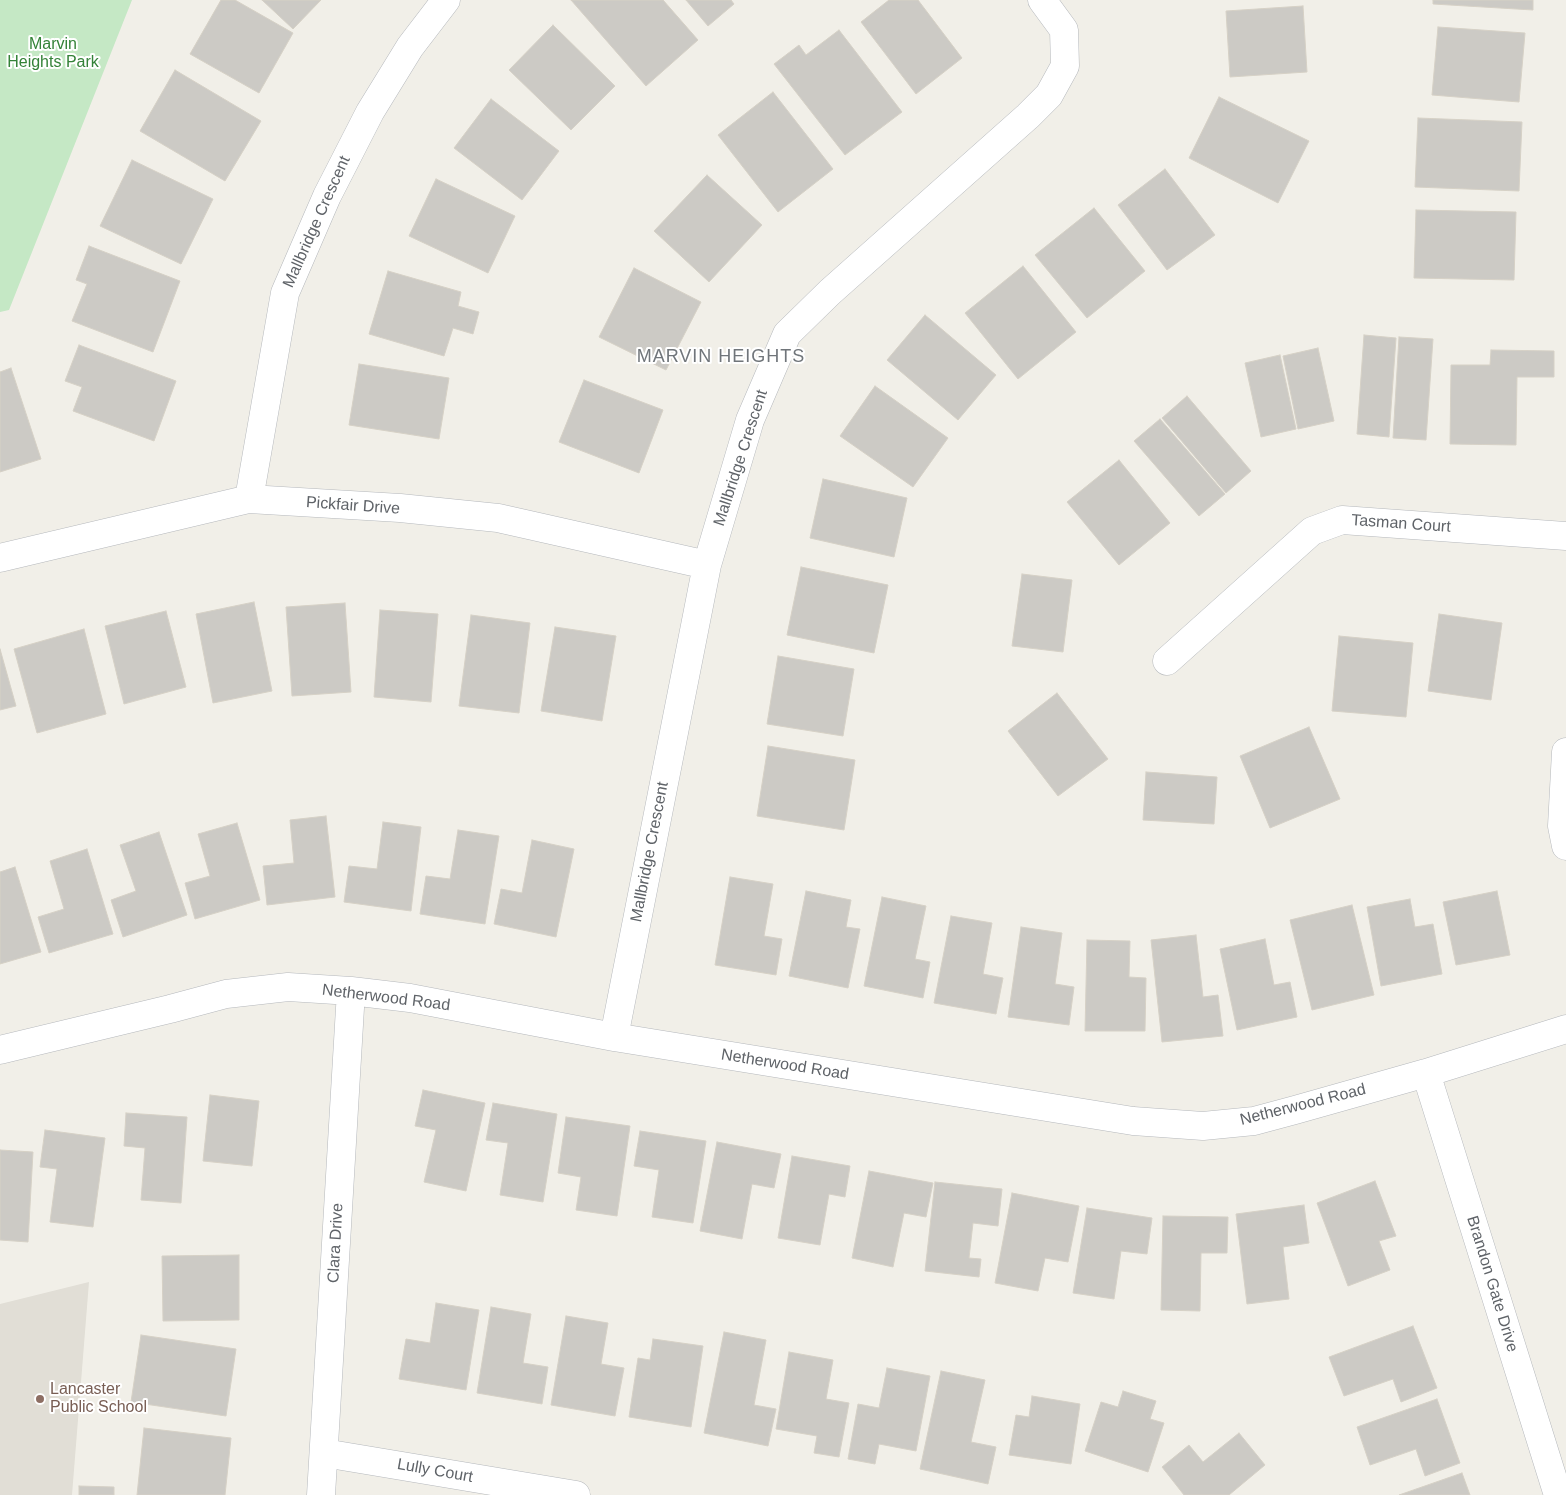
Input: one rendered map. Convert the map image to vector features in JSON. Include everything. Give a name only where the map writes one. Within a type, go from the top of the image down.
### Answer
[{"type":"street","name":"Mallbridge Crescent","points":[[248,500],[285,292],[326,196],[370,112],[410,47],[446,0]]},
{"type":"street","name":"Mallbridge Crescent","points":[[614,1037],[707,566],[750,420],[787,334],[830,292],[1028,116],[1049,95],[1065,66],[1064,30],[1042,0]]},
{"type":"street","name":"Pickfair Drive","points":[[0,558],[248,500],[400,508],[498,518],[707,566]]},
{"type":"street","name":"Tasman Court","points":[[1167,661],[1312,530],[1342,520],[1566,536]]},
{"type":"street","points":[[1566,752],[1562,826],[1566,846]]},
{"type":"street","name":"Netherwood Road","points":[[0,1050],[226,994],[288,987],[351,991],[410,998],[614,1037],[1133,1121],[1203,1126],[1254,1121],[1426,1073],[1566,1028]]},
{"type":"street","name":"Clara Drive","points":[[321,1495],[351,991]]},
{"type":"street","name":"Brandon Gate Drive","points":[[1426,1073],[1558,1495]]},
{"type":"street","name":"Lully Court","points":[[324,1453],[576,1495]]},
{"type":"shaded area","name":"Lancaster Public School","points":[[89,1282],[72,1495],[0,1495],[0,1304]]},
{"type":"green space","name":"Marvin Heights Park","points":[[0,0],[132,0],[9,310],[0,312]]},
{"type":"building","points":[[221,0],[235,0],[293,33],[259,93],[190,54]]},
{"type":"building","points":[[262,0],[321,0],[293,29]]},
{"type":"building","points":[[571,0],[663,0],[698,40],[646,86]]},
{"type":"building","points":[[686,0],[731,0],[734,4],[708,26]]},
{"type":"building","points":[[889,0],[918,0],[962,58],[916,94],[861,22]]},
{"type":"building","points":[[1433,0],[1533,0],[1533,10],[1433,4]]},
{"type":"building","points":[[1303,6],[1307,72],[1230,77],[1226,11]]},
{"type":"building","points":[[553,25],[615,86],[571,130],[509,70]]},
{"type":"building","points":[[1438,27],[1525,33],[1519,102],[1432,95]]},
{"type":"building","points":[[839,30],[902,112],[845,155],[774,64],[799,45],[806,55]]},
{"type":"building","points":[[175,70],[261,121],[225,181],[140,131]]},
{"type":"building","points":[[773,92],[833,169],[778,212],[718,135]]},
{"type":"building","points":[[1219,97],[1309,141],[1278,203],[1189,158]]},
{"type":"building","points":[[491,99],[559,151],[522,200],[454,148]]},
{"type":"building","points":[[1418,118],[1522,122],[1519,191],[1415,187]]},
{"type":"building","points":[[132,160],[213,199],[181,264],[100,226]]},
{"type":"building","points":[[1165,169],[1215,235],[1167,270],[1118,205]]},
{"type":"building","points":[[707,175],[762,225],[709,282],[654,231]]},
{"type":"building","points":[[436,179],[515,216],[488,273],[409,236]]},
{"type":"building","points":[[1094,208],[1145,271],[1087,318],[1035,255]]},
{"type":"building","points":[[1416,210],[1516,212],[1514,280],[1414,278]]},
{"type":"building","points":[[89,246],[180,281],[153,352],[72,321],[87,284],[76,280]]},
{"type":"building","points":[[1023,266],[1076,332],[1018,379],[965,313]]},
{"type":"building","points":[[634,268],[701,302],[666,370],[599,337]]},
{"type":"building","points":[[388,271],[461,292],[458,306],[479,312],[473,334],[453,328],[444,356],[369,334]]},
{"type":"building","points":[[925,315],[996,375],[958,420],[887,360]]},
{"type":"building","points":[[1364,335],[1396,338],[1389,437],[1357,434]]},
{"type":"building","points":[[1399,337],[1433,339],[1426,440],[1393,438]]},
{"type":"building","points":[[79,345],[176,381],[154,441],[73,411],[82,387],[65,381]]},
{"type":"building","points":[[1318,348],[1334,421],[1298,429],[1283,356]]},
{"type":"building","points":[[1491,350],[1554,351],[1554,377],[1517,377],[1516,445],[1450,444],[1451,365],[1490,365]]},
{"type":"building","points":[[1280,355],[1296,429],[1261,437],[1245,363]]},
{"type":"building","points":[[359,364],[449,378],[439,439],[349,425]]},
{"type":"building","points":[[11,368],[41,459],[0,472],[0,372]]},
{"type":"building","points":[[584,380],[663,410],[639,473],[559,442]]},
{"type":"building","points":[[875,386],[948,438],[913,487],[840,436]]},
{"type":"building","points":[[1187,396],[1251,471],[1226,493],[1162,418]]},
{"type":"building","points":[[1160,419],[1225,494],[1199,516],[1134,441]]},
{"type":"building","points":[[1119,460],[1170,523],[1119,565],[1067,502]]},
{"type":"building","points":[[823,479],[907,498],[894,557],[810,538]]},
{"type":"building","points":[[801,567],[888,585],[874,653],[787,635]]},
{"type":"building","points":[[1022,574],[1072,580],[1063,652],[1012,646]]},
{"type":"building","points":[[254,602],[272,691],[213,703],[196,614]]},
{"type":"building","points":[[345,603],[351,692],[292,696],[286,607]]},
{"type":"building","points":[[380,610],[438,614],[431,702],[374,697]]},
{"type":"building","points":[[166,611],[186,687],[124,704],[105,626]]},
{"type":"building","points":[[1439,614],[1502,623],[1491,700],[1428,691]]},
{"type":"building","points":[[471,615],[530,623],[519,713],[459,706]]},
{"type":"building","points":[[555,627],[616,636],[602,721],[541,711]]},
{"type":"building","points":[[84,629],[106,714],[37,733],[14,649]]},
{"type":"building","points":[[1339,636],[1413,643],[1406,717],[1332,711]]},
{"type":"building","points":[[0,649],[16,706],[0,710]]},
{"type":"building","points":[[778,656],[854,669],[843,736],[767,724]]},
{"type":"building","points":[[1057,693],[1108,759],[1058,796],[1008,731]]},
{"type":"building","points":[[1309,727],[1340,799],[1270,828],[1240,756]]},
{"type":"building","points":[[768,746],[855,760],[844,830],[757,816]]},
{"type":"building","points":[[1146,772],[1217,777],[1214,824],[1143,820]]},
{"type":"building","points":[[326,816],[335,897],[267,905],[263,866],[294,863],[290,820]]},
{"type":"building","points":[[383,822],[421,827],[411,911],[344,902],[349,866],[377,869]]},
{"type":"building","points":[[237,823],[260,900],[195,919],[185,883],[210,876],[198,834]]},
{"type":"building","points":[[458,830],[499,836],[485,924],[420,914],[426,876],[450,879]]},
{"type":"building","points":[[159,832],[187,915],[123,937],[111,900],[136,891],[120,845]]},
{"type":"building","points":[[532,840],[574,849],[556,937],[494,924],[501,889],[522,893]]},
{"type":"building","points":[[87,849],[113,934],[49,953],[38,917],[64,909],[50,861]]},
{"type":"building","points":[[15,867],[41,952],[0,964],[0,872]]},
{"type":"building","points":[[730,877],[773,884],[764,936],[782,939],[776,975],[715,965]]},
{"type":"building","points":[[806,891],[851,900],[846,927],[860,929],[848,988],[789,976]]},
{"type":"building","points":[[1497,891],[1510,955],[1456,965],[1443,902]]},
{"type":"building","points":[[882,897],[926,906],[915,959],[930,962],[923,998],[864,986]]},
{"type":"building","points":[[1410,899],[1415,927],[1433,924],[1442,974],[1381,986],[1367,907]]},
{"type":"building","points":[[1352,905],[1374,995],[1312,1010],[1290,920]]},
{"type":"building","points":[[951,916],[992,923],[983,974],[1003,978],[996,1014],[934,1003]]},
{"type":"building","points":[[1021,927],[1062,933],[1055,984],[1074,987],[1069,1025],[1008,1017]]},
{"type":"building","points":[[1196,935],[1203,997],[1218,995],[1223,1036],[1162,1042],[1151,940]]},
{"type":"building","points":[[1265,939],[1274,985],[1290,982],[1297,1017],[1237,1030],[1220,949]]},
{"type":"building","points":[[1087,940],[1130,941],[1129,977],[1146,978],[1145,1031],[1085,1031]]},
{"type":"building","points":[[423,1090],[485,1103],[466,1191],[424,1182],[436,1130],[415,1126]]},
{"type":"building","points":[[210,1095],[259,1101],[252,1166],[203,1161]]},
{"type":"building","points":[[493,1103],[557,1114],[543,1202],[500,1195],[508,1143],[486,1140]]},
{"type":"building","points":[[126,1113],[187,1117],[181,1203],[141,1200],[145,1148],[124,1146]]},
{"type":"building","points":[[566,1117],[630,1126],[617,1216],[576,1210],[581,1177],[558,1173]]},
{"type":"building","points":[[45,1130],[105,1138],[93,1227],[50,1222],[57,1169],[40,1167]]},
{"type":"building","points":[[640,1131],[706,1141],[693,1223],[652,1217],[659,1170],[634,1166]]},
{"type":"building","points":[[717,1142],[781,1154],[774,1188],[752,1184],[742,1239],[700,1231]]},
{"type":"building","points":[[0,1150],[33,1152],[28,1242],[0,1240]]},
{"type":"building","points":[[792,1156],[850,1166],[845,1197],[829,1194],[820,1245],[778,1238]]},
{"type":"building","points":[[869,1171],[933,1183],[926,1217],[904,1213],[893,1267],[852,1258]]},
{"type":"building","points":[[1375,1181],[1396,1236],[1379,1241],[1390,1270],[1348,1286],[1317,1203]]},
{"type":"building","points":[[935,1182],[1002,1189],[998,1226],[973,1223],[969,1258],[981,1259],[979,1277],[925,1271]]},
{"type":"building","points":[[1012,1193],[1079,1206],[1068,1262],[1045,1258],[1038,1291],[995,1283]]},
{"type":"building","points":[[1304,1205],[1309,1243],[1283,1247],[1289,1299],[1247,1304],[1236,1214]]},
{"type":"building","points":[[1087,1208],[1152,1218],[1147,1254],[1121,1251],[1114,1299],[1073,1293]]},
{"type":"building","points":[[1163,1216],[1228,1217],[1227,1253],[1201,1253],[1200,1311],[1161,1310]]},
{"type":"building","points":[[239,1255],[239,1320],[163,1321],[162,1256]]},
{"type":"building","points":[[436,1303],[479,1310],[466,1390],[399,1379],[406,1339],[430,1343]]},
{"type":"building","points":[[491,1307],[531,1314],[523,1363],[548,1367],[542,1404],[477,1393]]},
{"type":"building","points":[[566,1316],[608,1323],[601,1364],[624,1368],[615,1416],[551,1405]]},
{"type":"building","points":[[1413,1326],[1437,1388],[1401,1402],[1393,1379],[1344,1396],[1329,1357]]},
{"type":"building","points":[[724,1332],[766,1340],[754,1405],[776,1409],[768,1446],[704,1433]]},
{"type":"building","points":[[141,1335],[236,1349],[226,1416],[131,1402]]},
{"type":"building","points":[[653,1339],[703,1346],[691,1427],[629,1417],[638,1358],[650,1360]]},
{"type":"building","points":[[789,1352],[833,1360],[826,1399],[849,1403],[839,1457],[814,1453],[817,1436],[776,1429]]},
{"type":"building","points":[[887,1368],[930,1376],[916,1451],[879,1444],[875,1464],[848,1459],[858,1404],[879,1408]]},
{"type":"building","points":[[941,1371],[985,1380],[971,1442],[996,1447],[988,1484],[920,1469]]},
{"type":"building","points":[[1123,1391],[1156,1401],[1150,1419],[1164,1423],[1148,1472],[1085,1451],[1101,1402],[1118,1407]]},
{"type":"building","points":[[1032,1396],[1080,1404],[1071,1464],[1009,1455],[1016,1415],[1029,1417]]},
{"type":"building","points":[[1437,1399],[1460,1463],[1425,1476],[1416,1449],[1370,1465],[1357,1427]]},
{"type":"building","points":[[144,1428],[231,1438],[225,1495],[137,1495]]},
{"type":"building","points":[[1239,1433],[1265,1465],[1229,1495],[1184,1495],[1162,1467],[1189,1445],[1203,1462]]},
{"type":"building","points":[[1462,1473],[1470,1495],[1399,1495]]},
{"type":"building","points":[[79,1486],[114,1487],[114,1495],[79,1495]]},
{"type":"place","name":"Lancaster Public School","points":[[40,1399]]},
{"type":"district","name":"MARVIN HEIGHTS","points":[[721,357]]}]
